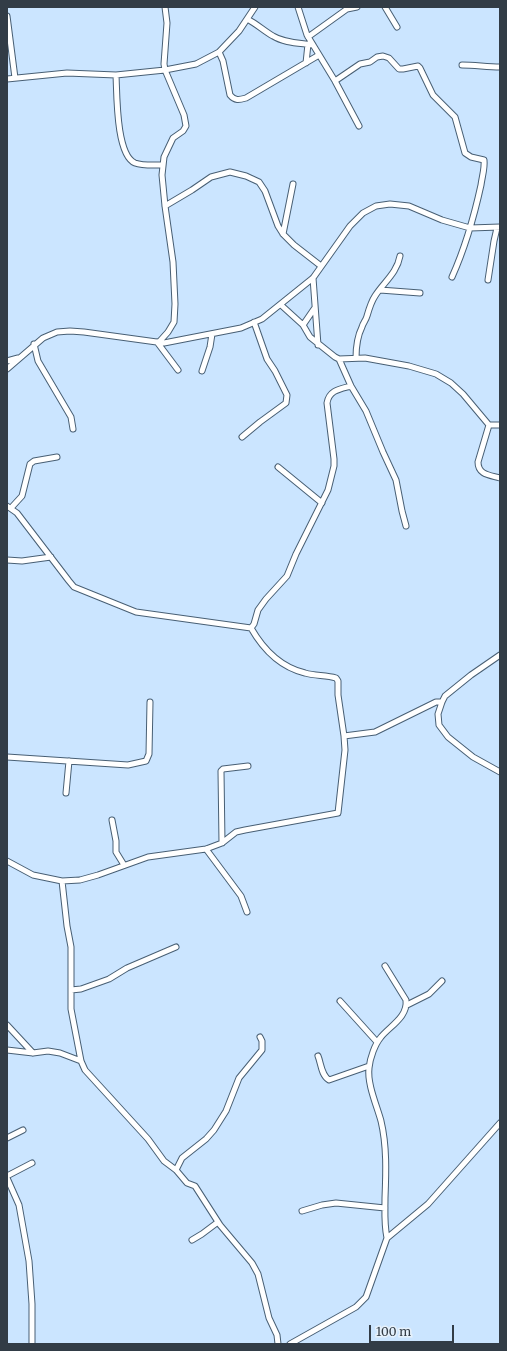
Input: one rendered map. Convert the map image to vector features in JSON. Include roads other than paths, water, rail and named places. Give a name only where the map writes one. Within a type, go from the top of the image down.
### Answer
[{"type":"street","points":[[158,342],[168,332],[174,322],[176,304],[174,267],[162,176],[164,157],[172,138],[183,131],[186,126],[184,115],[165,70],[164,64],[167,23],[165,7]]},
{"type":"street","points":[[7,80],[66,73],[116,75],[165,70],[196,64],[219,52],[239,31],[255,7]]},
{"type":"street","points":[[298,7],[310,45],[306,63]]},
{"type":"street","points":[[308,37],[346,9],[357,7]]},
{"type":"street","points":[[384,7],[397,27]]},
{"type":"street","points":[[247,19],[262,27],[274,37],[310,45],[319,55],[335,81],[359,126]]},
{"type":"street","points":[[7,20],[15,78]]},
{"type":"street","points":[[219,52],[223,61],[230,95],[233,99],[239,100],[246,98],[319,55]]},
{"type":"street","points":[[335,81],[360,64],[370,62],[377,57],[383,56],[389,58],[399,69],[416,66],[420,68],[433,95],[455,117],[465,153],[471,157],[484,160],[483,176],[479,196],[464,250],[452,278]]},
{"type":"street","points":[[462,65],[500,67]]},
{"type":"street","points":[[116,75],[118,111],[124,152],[128,159],[134,163],[141,165],[163,165]]},
{"type":"street","points":[[165,206],[211,177],[230,172],[246,176],[259,182],[283,234],[294,245],[321,266]]},
{"type":"street","points":[[283,234],[293,184]]},
{"type":"street","points":[[7,369],[34,344],[57,332],[70,331],[164,343],[241,328],[262,319],[313,278],[350,226],[363,213],[376,206],[390,204],[409,206],[442,220],[470,228],[499,227],[494,241],[488,280]]},
{"type":"street","points":[[356,358],[356,344],[372,302],[395,271],[400,256]]},
{"type":"street","points":[[313,278],[314,309],[318,327],[318,345]]},
{"type":"street","points":[[380,290],[420,293]]},
{"type":"street","points":[[281,305],[303,325],[310,337],[330,354],[339,359],[365,358],[409,366],[436,374],[451,383],[463,394],[489,425]]},
{"type":"street","points":[[303,325],[314,309]]},
{"type":"street","points":[[242,437],[286,403],[287,399],[287,395],[275,371],[267,359],[254,322]]},
{"type":"street","points":[[202,371],[210,347],[212,334]]},
{"type":"street","points":[[158,342],[178,370]]},
{"type":"street","points":[[34,344],[38,361],[71,417],[73,429]]},
{"type":"street","points":[[7,360],[19,358]]},
{"type":"street","points":[[339,359],[351,386],[366,410],[396,480],[406,526]]},
{"type":"street","points":[[251,628],[254,624],[258,610],[287,576],[296,554],[328,490],[334,466],[333,444],[326,403],[332,392],[351,386]]},
{"type":"street","points":[[489,425],[500,425]]},
{"type":"street","points":[[489,425],[478,466],[485,474],[500,478]]},
{"type":"street","points":[[7,861],[33,875],[62,881],[90,877],[151,856],[206,849],[222,843],[236,832],[338,813],[344,736],[338,695],[338,681],[336,678],[305,673],[287,666],[266,651],[251,628],[136,612],[100,599],[74,587],[17,513],[9,507],[22,496],[30,464],[34,461],[57,457]]},
{"type":"street","points":[[278,467],[322,503]]},
{"type":"street","points":[[7,560],[22,561],[51,557]]},
{"type":"street","points":[[500,655],[471,675],[445,696],[438,714],[439,725],[448,737],[473,757],[500,772]]},
{"type":"street","points":[[7,757],[128,765],[146,761],[149,754],[150,702]]},
{"type":"street","points":[[344,736],[375,732],[436,702],[442,702]]},
{"type":"street","points":[[66,793],[69,761]]},
{"type":"street","points":[[222,843],[221,771],[224,768],[248,766]]},
{"type":"street","points":[[112,820],[116,841],[116,852],[124,865]]},
{"type":"street","points":[[206,849],[241,896],[247,912]]},
{"type":"street","points":[[62,881],[71,947],[71,1009],[81,1061],[85,1070],[148,1139],[164,1161],[176,1170],[187,1183],[195,1186],[218,1222],[252,1263],[258,1274],[270,1318],[277,1335],[278,1344]]},
{"type":"street","points":[[71,990],[81,989],[109,979],[127,968],[176,947]]},
{"type":"street","points":[[385,966],[406,1000],[407,1005]]},
{"type":"street","points":[[290,1344],[356,1307],[362,1303],[366,1297],[387,1238],[384,1218],[386,1155],[384,1135],[370,1082],[369,1066],[377,1042],[399,1020],[407,1005],[429,994],[442,981]]},
{"type":"street","points":[[340,1001],[377,1042]]},
{"type":"street","points":[[7,1025],[33,1053]]},
{"type":"street","points":[[176,1170],[182,1158],[206,1139],[214,1130],[226,1111],[239,1078],[262,1050],[263,1046],[260,1037]]},
{"type":"street","points":[[7,1050],[33,1053],[48,1051],[60,1053],[81,1061]]},
{"type":"street","points":[[318,1056],[323,1073],[329,1080],[369,1066]]},
{"type":"street","points":[[387,1238],[428,1204],[500,1123]]},
{"type":"street","points":[[7,1138],[23,1130]]},
{"type":"street","points":[[32,1163],[7,1177],[19,1205],[28,1261],[32,1304],[32,1344]]},
{"type":"street","points":[[302,1211],[322,1205],[336,1203],[384,1208]]},
{"type":"street","points":[[192,1240],[218,1222]]}]
